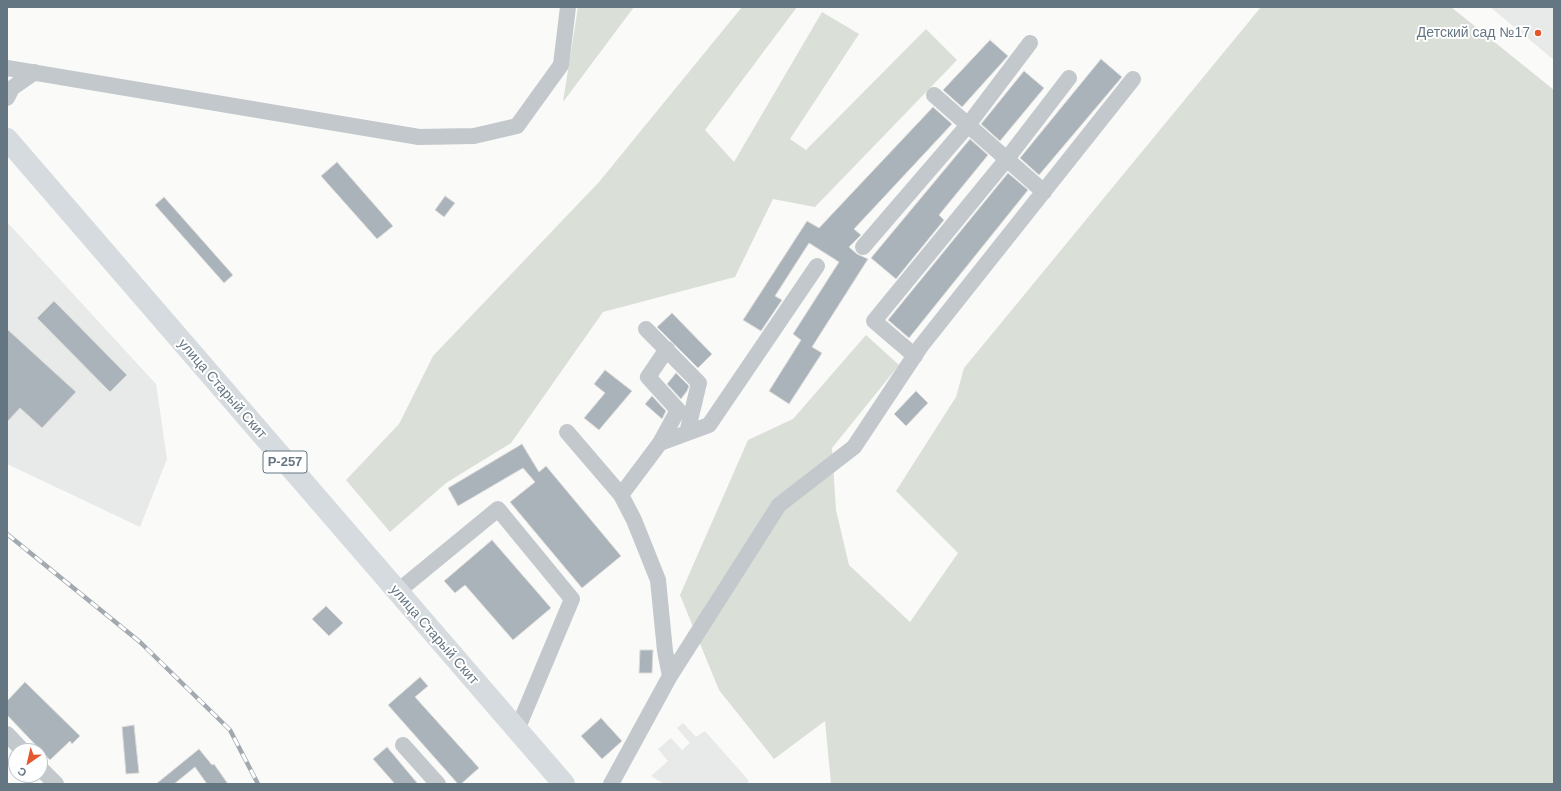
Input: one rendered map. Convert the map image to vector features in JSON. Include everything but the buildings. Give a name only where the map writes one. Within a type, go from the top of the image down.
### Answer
[{"type":"highway","name":"улица Старый Скит","points":[[7,139],[564,784]]},
{"type":"street","points":[[7,68],[419,137],[474,136],[517,126],[522,120],[561,65],[568,7]]},
{"type":"street","points":[[863,247],[968,125],[1030,43]]},
{"type":"street","points":[[7,98],[12,88],[35,72]]},
{"type":"street","points":[[915,356],[874,321],[1006,160],[1069,78]]},
{"type":"street","points":[[611,784],[670,676],[779,506],[854,447],[915,356],[1133,79]]},
{"type":"street","points":[[934,95],[1044,192]]},
{"type":"street","points":[[660,443],[709,425],[817,266]]},
{"type":"street","points":[[646,329],[699,383],[687,433]]},
{"type":"street","points":[[621,495],[660,443],[678,410],[648,377],[667,349]]},
{"type":"street","points":[[567,432],[621,495],[634,520],[658,580],[665,651],[670,676]]},
{"type":"street","points":[[397,592],[498,509],[572,599],[517,730]]},
{"type":"street","points":[[7,734],[15,743]]},
{"type":"street","points":[[403,745],[438,784]]},
{"type":"street","points":[[48,776],[56,784]]},
{"type":"shaded area","points":[[578,7],[634,7],[563,102]]},
{"type":"shaded area","points":[[742,7],[797,7],[705,130],[734,162],[822,12],[859,34],[790,139],[806,150],[926,29],[957,60],[815,207],[773,199],[735,277],[603,312],[511,443],[446,483],[390,532],[346,480],[399,424],[433,356],[599,182]]},
{"type":"shaded area","points":[[1261,7],[1451,7],[1554,90],[1554,784],[831,784],[825,721],[774,759],[719,690],[680,595],[748,440],[793,419],[866,335],[899,365],[832,448],[836,510],[849,565],[910,622],[958,553],[896,491],[956,397],[964,368]]},
{"type":"shaded area","name":"Детский сад №17","points":[[1490,7],[1554,7],[1554,60]]},
{"type":"shaded area","points":[[7,222],[156,384],[167,459],[140,527],[7,464]]},
{"type":"shaded area","points":[[683,723],[696,737],[705,731],[749,781],[746,784],[664,784],[651,776],[668,761],[658,749],[671,738],[682,750],[690,743],[677,728]]},
{"type":"railway","points":[[7,534],[140,642],[230,730],[258,784]]},
{"type":"place","name":"Детский сад №17","points":[[1538,33]]}]
